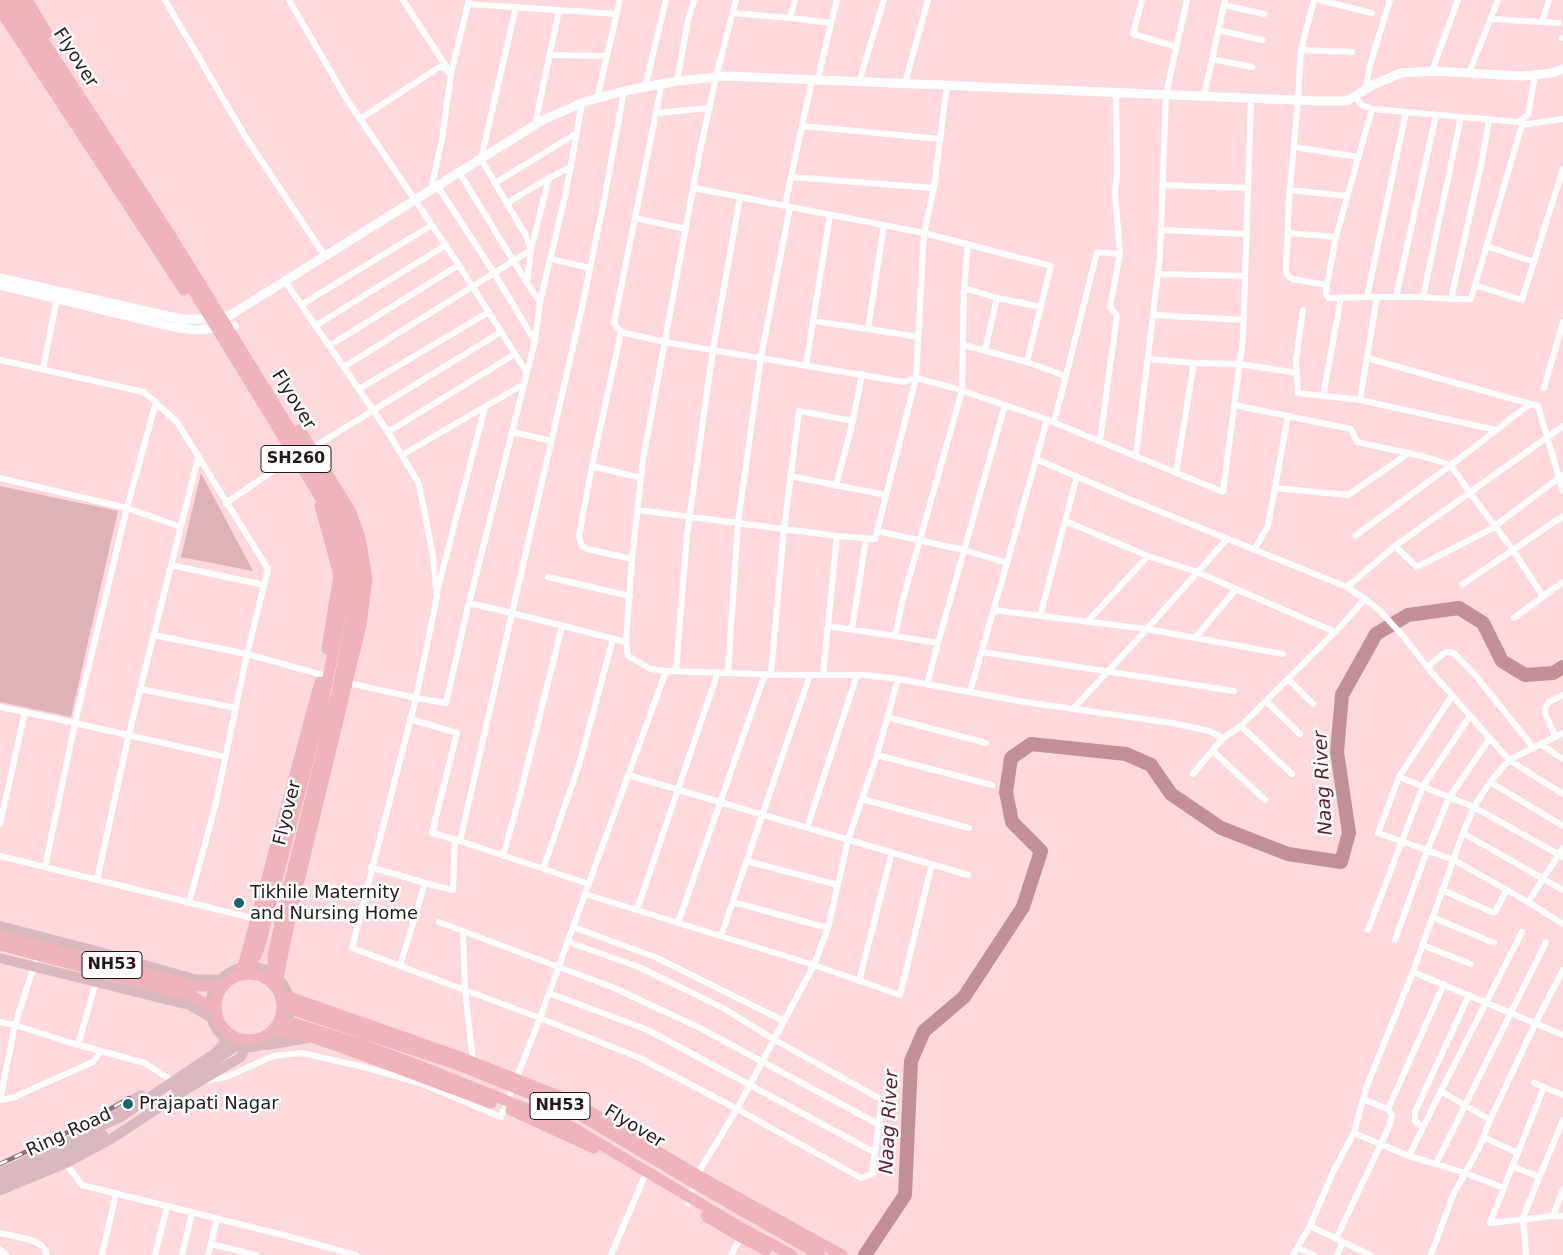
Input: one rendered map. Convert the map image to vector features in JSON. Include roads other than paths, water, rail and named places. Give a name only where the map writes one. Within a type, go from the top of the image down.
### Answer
[{"type":"highway","name":"Flyover","points":[[0,936],[194,986],[230,981],[244,971],[258,952],[322,708],[348,577],[337,525],[179,267],[4,0]]},
{"type":"highway","name":"Flyover","points":[[17,0],[169,233],[345,518],[360,577],[337,693],[273,956],[276,981],[285,998],[296,1011],[456,1064],[575,1112],[820,1255]]},
{"type":"highway","points":[[27,0],[143,184],[181,238],[234,326],[312,448],[351,512],[360,538],[367,578],[361,625],[276,981],[244,971]]},
{"type":"highway","name":"SH260","points":[[0,10],[210,330],[289,460],[322,508],[339,575],[322,675],[256,919],[244,971]]},
{"type":"highway","points":[[0,945],[192,996],[214,1015],[222,1030],[247,1043]]},
{"type":"highway","points":[[214,1015],[222,983]]},
{"type":"highway","points":[[278,1030],[285,998]]},
{"type":"highway","name":"NH53","points":[[285,998],[460,1057],[572,1102],[697,1175],[842,1255]]},
{"type":"highway","name":"Flyover","points":[[247,1043],[294,1023],[420,1066],[570,1126],[715,1213],[792,1255]]},
{"type":"highway","points":[[369,1057],[378,1029]]},
{"type":"highway","name":"NH53","points":[[278,1030],[311,1037],[369,1057],[505,1108],[590,1146],[741,1237],[777,1255]]},
{"type":"main road","name":"NH53","points":[[0,926],[194,979],[222,983]]},
{"type":"main road","name":"NH53","points":[[0,958],[189,1005],[214,1015]]},
{"type":"main road","name":"Ring Road","points":[[0,1168],[72,1137],[168,1078],[220,1044],[222,1030]]},
{"type":"main road","name":"Ring Road","points":[[0,1173],[119,1118],[214,1054],[224,1044],[222,1030]]},
{"type":"main road","points":[[0,1190],[66,1163],[111,1139],[241,1056],[270,1044],[311,1037]]},
{"type":"main road","name":"Ring Road","points":[[0,1181],[46,1163],[125,1125],[233,1048],[247,1043]]},
{"type":"main road","points":[[241,1056],[247,1043]]},
{"type":"street","points":[[166,0],[245,136],[325,256]]},
{"type":"street","points":[[289,0],[346,98],[446,245],[527,373]]},
{"type":"street","points":[[403,0],[451,74]]},
{"type":"street","points":[[597,98],[620,0]]},
{"type":"street","points":[[645,87],[666,0]]},
{"type":"street","points":[[677,81],[694,0]]},
{"type":"street","points":[[736,0],[716,77],[643,460],[632,559],[626,642],[628,656],[652,669],[666,671],[858,675],[898,680],[1073,709],[1172,723],[1209,731],[1224,738]]},
{"type":"street","points":[[790,18],[794,0]]},
{"type":"street","points":[[728,673],[738,523],[761,357],[788,206],[791,177],[837,0]]},
{"type":"street","points":[[859,82],[884,0]]},
{"type":"street","points":[[905,83],[928,0]]},
{"type":"street","points":[[1142,0],[1134,34],[1177,47]]},
{"type":"street","points":[[1136,456],[1158,274],[1166,94],[1188,0]]},
{"type":"street","points":[[1314,0],[1301,50],[1290,190],[1286,272],[1292,279],[1327,285]]},
{"type":"street","points":[[1319,0],[1372,13]]},
{"type":"street","points":[[1365,90],[1370,65],[1390,0]]},
{"type":"street","points":[[1432,71],[1458,0]]},
{"type":"street","points":[[1469,73],[1498,0]]},
{"type":"street","points":[[1542,22],[1549,0]]},
{"type":"street","points":[[535,341],[494,273],[434,187],[451,74],[469,2],[516,8],[617,14]]},
{"type":"street","points":[[1204,96],[1224,2],[1264,14]]},
{"type":"street","points":[[516,8],[480,159],[526,236],[531,250]]},
{"type":"street","points":[[535,125],[559,10]]},
{"type":"street","points":[[733,13],[831,24]]},
{"type":"street","points":[[1491,19],[1558,23]]},
{"type":"street","points":[[1218,30],[1262,40]]},
{"type":"street","points":[[1301,50],[1352,52]]},
{"type":"street","points":[[550,55],[607,56]]},
{"type":"street","points":[[1212,59],[1252,67]]},
{"type":"street","points":[[360,118],[441,66],[451,74]]},
{"type":"street","points":[[0,278],[181,319],[203,320],[228,316],[535,125],[597,98],[662,83],[716,77],[1347,101],[1401,73],[1432,71],[1522,76],[1552,73],[1563,69]]},
{"type":"street","points":[[1354,96],[1362,105],[1372,109],[1518,122],[1528,115],[1535,74]]},
{"type":"street","points":[[662,83],[614,323],[621,332],[665,342],[904,382],[916,378],[962,391],[1050,421],[1223,492],[1244,320],[1251,98]]},
{"type":"street","points":[[638,510],[689,518],[875,539],[916,378],[924,233],[934,188],[947,85]]},
{"type":"street","points":[[371,867],[453,890],[457,840],[512,613],[590,268],[624,91]]},
{"type":"street","points":[[1100,441],[1117,315],[1110,306],[1120,254],[1115,193],[1116,92]]},
{"type":"street","points":[[154,635],[247,654],[348,683],[446,703],[469,603],[535,341],[540,302],[582,103]]},
{"type":"street","points":[[657,113],[710,108]]},
{"type":"street","points":[[1372,109],[1336,238],[1327,285],[1327,297],[1396,296],[1471,299],[1524,118]]},
{"type":"street","points":[[1366,297],[1406,112]]},
{"type":"street","points":[[1396,296],[1436,115]]},
{"type":"street","points":[[1423,297],[1462,117]]},
{"type":"street","points":[[1522,125],[1563,119]]},
{"type":"street","points":[[1451,298],[1482,161],[1489,120]]},
{"type":"street","points":[[803,126],[940,139]]},
{"type":"street","points":[[494,182],[577,133]]},
{"type":"street","points":[[1294,147],[1358,157]]},
{"type":"street","points":[[507,203],[570,167]]},
{"type":"street","points":[[1475,285],[1522,300],[1563,169]]},
{"type":"street","points":[[459,172],[540,302]]},
{"type":"street","points":[[791,177],[934,188]]},
{"type":"street","points":[[527,282],[531,250],[549,178]]},
{"type":"street","points":[[1162,185],[1248,188]]},
{"type":"street","points":[[694,188],[924,233],[1051,266],[1027,362]]},
{"type":"street","points":[[1290,190],[1348,196]]},
{"type":"street","points":[[1554,196],[1563,199]]},
{"type":"street","points":[[676,671],[689,518],[713,350],[740,197]]},
{"type":"street","points":[[806,365],[830,214]]},
{"type":"street","points":[[636,218],[686,228]]},
{"type":"street","points":[[301,305],[432,225]]},
{"type":"street","points":[[868,329],[884,225]]},
{"type":"street","points":[[1160,230],[1247,234]]},
{"type":"street","points":[[1288,233],[1336,238]]},
{"type":"street","points":[[315,326],[446,245]]},
{"type":"street","points":[[895,636],[902,603],[962,391],[964,288],[968,245]]},
{"type":"street","points":[[1486,246],[1534,262]]},
{"type":"street","points":[[344,367],[531,250]]},
{"type":"street","points":[[970,692],[1036,460],[1066,376],[1097,252],[1120,254]]},
{"type":"street","points":[[550,259],[590,268]]},
{"type":"street","points":[[329,346],[459,266]]},
{"type":"street","points":[[1158,274],[1245,276]]},
{"type":"street","points":[[285,281],[388,432],[419,484],[433,556],[436,594]]},
{"type":"street","points":[[0,285],[173,327],[210,330],[234,326]]},
{"type":"street","points":[[964,288],[997,298],[1041,307]]},
{"type":"street","points":[[1360,400],[1377,297]]},
{"type":"street","points":[[44,369],[57,298]]},
{"type":"street","points":[[985,350],[997,298]]},
{"type":"street","points":[[1323,396],[1341,298]]},
{"type":"street","points":[[1302,310],[1296,360],[1298,393],[1360,400],[1496,430]]},
{"type":"street","points":[[359,389],[489,312]]},
{"type":"street","points":[[1153,316],[1244,320]]},
{"type":"street","points":[[814,321],[918,337]]},
{"type":"street","points":[[1544,388],[1563,322]]},
{"type":"street","points":[[312,448],[502,332]]},
{"type":"street","points":[[621,332],[579,536],[582,546],[588,549],[632,559]]},
{"type":"street","points":[[964,345],[1027,362],[1066,376]]},
{"type":"street","points":[[388,432],[515,354]]},
{"type":"street","points":[[1367,358],[1538,406],[1547,439],[1561,477],[1563,491]]},
{"type":"street","points":[[1148,359],[1240,364],[1297,373]]},
{"type":"street","points":[[0,360],[144,392],[176,422],[268,569],[247,654],[215,807],[189,903]]},
{"type":"street","points":[[1176,472],[1194,363]]},
{"type":"street","points":[[836,486],[853,421],[862,374]]},
{"type":"street","points":[[402,456],[524,384]]},
{"type":"street","points":[[45,867],[75,723],[127,508],[156,402]]},
{"type":"street","points":[[1355,536],[1530,404]]},
{"type":"street","points":[[927,685],[1005,405]]},
{"type":"street","points":[[1234,405],[1351,429],[1357,442],[1409,453],[1451,465],[1513,550],[1543,596]]},
{"type":"street","points":[[485,407],[436,594],[416,698],[371,867],[352,948],[540,1018],[640,1058],[861,1178],[872,1174],[882,1100],[775,1040],[723,1008],[639,967],[568,942]]},
{"type":"street","points":[[678,923],[719,802],[768,674],[799,411],[853,421]]},
{"type":"street","points":[[1254,550],[1268,526],[1288,416]]},
{"type":"street","points":[[1347,587],[1396,546],[1563,426]]},
{"type":"street","points":[[512,432],[551,441]]},
{"type":"street","points":[[1275,488],[1348,494],[1409,453]]},
{"type":"street","points":[[97,880],[129,734],[198,458]]},
{"type":"street","points":[[226,503],[289,460]]},
{"type":"street","points":[[1036,460],[1347,587],[1380,611],[1509,760],[1563,794]]},
{"type":"street","points":[[592,466],[641,478]]},
{"type":"street","points":[[790,476],[886,495]]},
{"type":"street","points":[[1040,616],[1077,476]]},
{"type":"street","points":[[1396,546],[1417,566],[1494,526],[1561,477]]},
{"type":"street","points":[[0,478],[127,508],[181,527]]},
{"type":"street","points":[[1463,584],[1563,516]]},
{"type":"street","points":[[1065,521],[1148,556],[1197,572],[1335,632]]},
{"type":"street","points":[[877,531],[964,550],[1006,563]]},
{"type":"street","points":[[823,675],[837,536]]},
{"type":"street","points":[[852,629],[866,539]]},
{"type":"street","points":[[1073,709],[1148,629],[1227,539]]},
{"type":"street","points":[[1088,621],[1148,556]]},
{"type":"street","points":[[171,565],[264,585]]},
{"type":"street","points":[[548,577],[630,596]]},
{"type":"street","points":[[1514,618],[1563,582]]},
{"type":"street","points":[[1195,638],[1236,589]]},
{"type":"street","points":[[1193,774],[1224,738],[1241,726],[1335,632],[1365,599]]},
{"type":"street","points":[[469,603],[626,642]]},
{"type":"street","points":[[993,610],[1148,629],[1283,654]]},
{"type":"street","points":[[503,856],[562,626]]},
{"type":"street","points":[[828,626],[938,643]]},
{"type":"street","points":[[543,868],[579,765],[613,638]]},
{"type":"street","points":[[982,652],[1234,691]]},
{"type":"street","points":[[1427,667],[1443,654],[1448,652],[1454,653],[1481,682],[1533,747]]},
{"type":"street","points":[[198,1082],[229,1076],[273,1056],[302,1053],[364,1067],[420,1084],[501,1117],[559,967],[666,671]]},
{"type":"street","points":[[637,910],[718,672]]},
{"type":"street","points":[[721,936],[810,675]]},
{"type":"street","points":[[807,828],[858,675]]},
{"type":"street","points":[[1288,679],[1313,704]]},
{"type":"street","points":[[688,1204],[697,1175],[737,1109],[814,965],[828,928],[848,840],[877,755],[898,680]]},
{"type":"street","points":[[140,689],[236,708]]},
{"type":"street","points":[[1556,737],[1545,714],[1545,708],[1549,702],[1563,695]]},
{"type":"street","points":[[1452,696],[1399,777],[1378,833],[1454,860],[1563,924]]},
{"type":"street","points":[[1266,701],[1300,734]]},
{"type":"street","points":[[0,707],[129,734],[226,757]]},
{"type":"street","points":[[0,824],[25,712]]},
{"type":"street","points":[[1368,930],[1423,786],[1470,716]]},
{"type":"street","points":[[887,717],[986,743]]},
{"type":"street","points":[[410,719],[457,733],[432,833],[589,884]]},
{"type":"street","points":[[1241,726],[1292,774]]},
{"type":"street","points":[[1293,1255],[1310,1226],[1334,1170],[1354,1133],[1363,1099],[1413,972],[1454,860],[1462,832],[1474,807],[1490,782],[1509,760],[1563,733]]},
{"type":"street","points":[[1395,940],[1427,851],[1449,798],[1490,738]]},
{"type":"street","points":[[1540,744],[1563,759]]},
{"type":"street","points":[[1213,750],[1265,800]]},
{"type":"street","points":[[877,755],[992,785]]},
{"type":"street","points":[[628,775],[968,875]]},
{"type":"street","points":[[1399,777],[1474,807],[1561,856]]},
{"type":"street","points":[[1490,782],[1563,826]]},
{"type":"street","points":[[862,800],[969,828]]},
{"type":"street","points":[[1462,832],[1563,890]]},
{"type":"street","points":[[1528,902],[1561,856],[1563,848]]},
{"type":"street","points":[[859,981],[892,852]]},
{"type":"street","points":[[0,856],[256,919]]},
{"type":"street","points":[[748,860],[838,885]]},
{"type":"street","points":[[585,894],[814,965],[900,995],[932,864]]},
{"type":"street","points":[[400,966],[425,883]]},
{"type":"street","points":[[1442,890],[1492,912],[1495,912],[1506,891]]},
{"type":"street","points":[[733,902],[828,928]]},
{"type":"street","points":[[1432,917],[1494,943]]},
{"type":"street","points":[[439,922],[612,987],[700,1028],[878,1124]]},
{"type":"street","points":[[573,927],[655,957],[784,1021]]},
{"type":"street","points":[[463,931],[464,990],[473,1060],[516,1078]]},
{"type":"street","points":[[1409,1156],[1522,932]]},
{"type":"street","points":[[40,938],[34,967],[15,1025],[0,1100],[16,1098],[21,1094],[94,1062],[102,1051]]},
{"type":"street","points":[[1436,1164],[1546,942]]},
{"type":"street","points":[[1422,945],[1471,964]]},
{"type":"street","points":[[1431,1255],[1453,1195],[1563,970]]},
{"type":"street","points":[[1413,972],[1486,1001],[1563,1035]]},
{"type":"street","points":[[78,1045],[96,982]]},
{"type":"street","points":[[1388,1109],[1444,984]]},
{"type":"street","points":[[549,993],[648,1030],[874,1152]]},
{"type":"street","points":[[1423,1127],[1415,1121],[1415,1112],[1469,994]]},
{"type":"street","points":[[0,1022],[145,1063],[168,1078]]},
{"type":"street","points":[[1534,1083],[1563,1095]]},
{"type":"street","points":[[1544,1087],[1490,1223],[1563,1216]]},
{"type":"street","points":[[1441,1091],[1490,1120]]},
{"type":"street","points":[[1336,1239],[1381,1144],[1392,1116],[1388,1109],[1363,1099]]},
{"type":"street","points":[[1526,1255],[1522,1220],[1563,1120]]},
{"type":"street","points":[[1354,1133],[1409,1156],[1465,1173],[1504,1188]]},
{"type":"street","points":[[1483,1137],[1518,1153]]},
{"type":"street","points":[[66,1163],[82,1185],[356,1255]]},
{"type":"street","points":[[1512,1166],[1540,1177]]},
{"type":"street","points":[[610,1255],[644,1178]]},
{"type":"street","points":[[1553,1216],[1563,1189]]},
{"type":"street","points":[[102,1255],[116,1194]]},
{"type":"street","points":[[155,1255],[167,1207]]},
{"type":"street","points":[[182,1255],[192,1213]]},
{"type":"street","points":[[208,1255],[217,1219]]},
{"type":"street","points":[[1310,1226],[1370,1255]]},
{"type":"street","points":[[0,1234],[31,1240],[46,1251],[46,1255]]},
{"type":"street","points":[[731,1255],[741,1237]]},
{"type":"street","points":[[1337,1255],[1343,1242]]},
{"type":"street","points":[[211,1244],[256,1255]]},
{"type":"street","points":[[0,1248],[6,1255]]},
{"type":"street","points":[[1298,1248],[1314,1255]]},
{"type":"waterway","name":"Naag River","points":[[865,1255],[905,1195],[911,1061],[924,1031],[964,997],[1023,907],[1041,851],[1012,822],[1006,792],[1011,758],[1031,744],[1126,754],[1151,765],[1171,794],[1221,828],[1288,854],[1341,862],[1349,833],[1337,752],[1342,695],[1376,634],[1408,615],[1459,608],[1483,623],[1502,661],[1525,675],[1553,673],[1563,667]]},
{"type":"railway","points":[[0,1164],[79,1127],[129,1098]]},
{"type":"place","name":"Tikhile Maternity and Nursing Home","points":[[239,903]]},
{"type":"place","name":"Prajapati Nagar","points":[[128,1104]]}]
